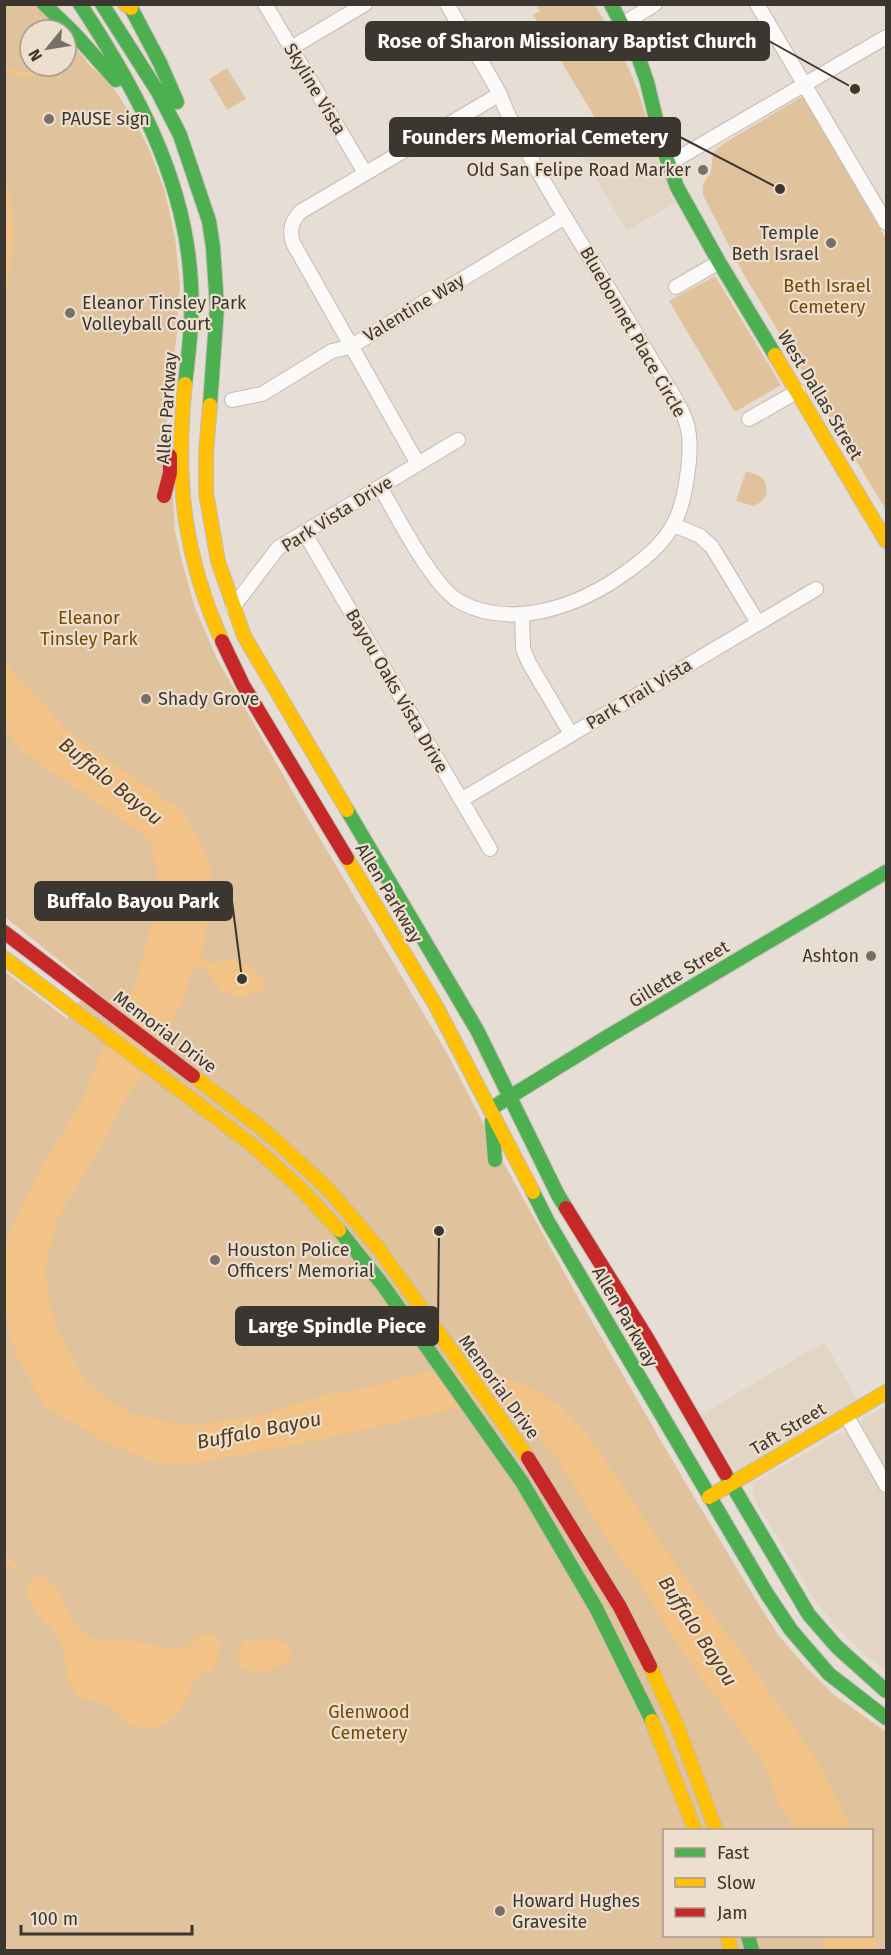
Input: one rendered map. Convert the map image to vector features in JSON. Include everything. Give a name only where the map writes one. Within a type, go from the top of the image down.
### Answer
[{"type":"main road","points":[[44,4],[73,32],[112,76],[151,126]]},
{"type":"main road","name":"Allen Parkway","points":[[80,4],[131,85],[151,126],[171,174],[185,233],[191,282],[190,334],[181,432],[183,496],[186,527],[209,614],[243,685],[436,1006],[547,1220],[767,1594],[804,1646],[829,1674],[886,1718]]},
{"type":"main road","name":"Allen Parkway","points":[[102,4],[158,92],[180,135],[209,221],[217,308],[206,452],[206,492],[218,561],[244,636],[477,1030],[558,1195],[647,1338],[809,1615],[837,1647],[886,1691]]},
{"type":"main road","name":"West Dallas Street","points":[[611,4],[637,53],[647,82],[668,164],[677,187],[719,262],[886,541]]},
{"type":"main road","points":[[131,5],[185,119],[196,178]]},
{"type":"main road","points":[[164,496],[170,473],[172,412],[188,359]]},
{"type":"main road","name":"Gillette Street","points":[[490,1109],[886,872]]},
{"type":"main road","name":"Memorial Drive","points":[[4,932],[264,1130],[327,1189],[379,1249],[537,1470],[620,1607],[678,1728],[716,1829]]},
{"type":"main road","name":"Memorial Drive","points":[[4,958],[266,1157],[321,1210],[364,1261],[520,1480],[586,1589],[659,1735],[694,1829]]},
{"type":"main road","points":[[490,1109],[495,1160]]},
{"type":"main road","name":"Taft Street","points":[[709,1497],[886,1392]]},
{"type":"street","name":"Skyline Vista","points":[[265,4],[364,173]]},
{"type":"street","points":[[291,48],[364,4]]},
{"type":"street","name":"Bluebonnet Place Circle","points":[[380,487],[437,582],[458,601],[491,612],[522,614],[545,611],[582,599],[612,584],[648,557],[674,525],[689,463],[688,429],[673,394],[565,217],[510,120],[500,94],[447,4]]},
{"type":"street","points":[[623,24],[655,4]]},
{"type":"street","points":[[758,4],[805,86],[884,214]]},
{"type":"street","points":[[668,164],[886,37]]},
{"type":"street","points":[[418,464],[350,347],[293,243],[290,231],[300,212],[500,94]]},
{"type":"street","name":"Valentine Way","points":[[232,400],[262,394],[333,351],[350,347],[565,217]]},
{"type":"street","points":[[676,287],[719,262]]},
{"type":"street","points":[[749,419],[798,391]]},
{"type":"street","name":"Park Vista Drive","points":[[233,607],[278,548],[458,440]]},
{"type":"street","points":[[674,525],[700,537],[712,547],[758,623]]},
{"type":"street","name":"Bayou Oaks Vista Drive","points":[[304,532],[490,849]]},
{"type":"street","name":"Park Trail Vista","points":[[461,800],[816,589]]},
{"type":"street","points":[[522,614],[523,649],[571,734]]},
{"type":"street","points":[[846,1415],[886,1485]]},
{"type":"shaded area","points":[[646,116],[655,153],[674,203],[627,231],[582,155]]},
{"type":"shaded area","points":[[824,1342],[857,1399],[736,1472],[701,1415]]},
{"type":"shaded area","points":[[886,1406],[886,1471],[863,1433],[861,1423],[863,1419]]},
{"type":"shaded area","points":[[842,1432],[849,1434],[854,1440],[886,1495],[886,1671],[867,1657],[827,1616],[812,1595],[753,1494],[753,1483]]},
{"type":"green space","points":[[35,4],[50,18],[18,18],[18,78],[78,78],[78,50],[90,66],[109,81],[132,116],[149,149],[165,192],[175,238],[180,284],[177,333],[168,398],[165,462],[172,481],[175,531],[182,562],[195,608],[217,659],[448,1055],[508,1171],[575,1292],[756,1600],[779,1636],[806,1667],[833,1694],[886,1732],[886,1950],[5,1950],[4,971],[67,1019],[91,986],[5,917],[4,5]]},
{"type":"green space","points":[[536,5],[595,5],[624,59],[646,116],[608,139],[533,15],[540,11]]},
{"type":"green space","points":[[227,68],[246,99],[227,110],[209,79]]},
{"type":"green space","name":"Beth Israel Cemetery","points":[[803,96],[886,239],[886,510],[743,273],[703,195],[703,184],[711,172],[713,153],[723,144]]},
{"type":"green space","points":[[715,276],[781,385],[735,412],[669,301]]},
{"type":"green space","points":[[746,471],[762,477],[767,490],[765,498],[753,506],[736,501]]},
{"type":"water","points":[[5,178],[12,207],[13,237],[5,297]]},
{"type":"water","name":"Buffalo Bayou","points":[[4,660],[67,731],[184,812],[211,864],[211,899],[201,957],[214,964],[227,958],[242,963],[265,979],[262,991],[257,990],[241,998],[233,997],[220,988],[205,968],[197,967],[192,970],[183,999],[168,1032],[146,1071],[122,1104],[104,1141],[58,1218],[45,1274],[50,1304],[56,1326],[86,1381],[113,1403],[129,1412],[194,1426],[263,1414],[323,1395],[380,1385],[421,1372],[480,1368],[528,1386],[557,1404],[590,1438],[694,1591],[746,1658],[817,1760],[848,1821],[850,1829],[795,1829],[778,1803],[764,1763],[678,1646],[633,1572],[616,1553],[554,1454],[522,1421],[454,1409],[314,1441],[181,1466],[155,1463],[105,1442],[45,1407],[18,1359],[10,1336],[5,1304],[5,1245],[24,1200],[44,1162],[82,1100],[100,1055],[136,981],[158,899],[158,873],[151,845],[138,831],[23,752],[5,730]]},
{"type":"water","points":[[42,1575],[57,1588],[71,1618],[90,1636],[109,1642],[137,1641],[180,1650],[198,1635],[214,1636],[218,1639],[220,1650],[212,1671],[204,1674],[194,1684],[176,1715],[166,1723],[154,1727],[136,1726],[103,1704],[81,1697],[70,1683],[60,1640],[28,1599],[27,1590],[30,1579]]},
{"type":"water","points":[[276,1639],[288,1646],[292,1660],[267,1671],[248,1671],[238,1663],[239,1649],[245,1641]]},
{"type":"water","points":[[873,1930],[878,1950],[827,1950],[824,1937],[873,1937]]},
{"type":"waterway","points":[[4,69],[18,73]]},
{"type":"waterway","points":[[4,1557],[16,1569]]},
{"type":"traffic: fast","points":[[44,4],[116,80]]},
{"type":"traffic: fast","points":[[80,4],[120,69],[155,137],[179,208],[187,246],[191,284],[190,334],[185,384]]},
{"type":"traffic: fast","points":[[102,4],[158,92],[180,135],[209,221],[217,307],[210,405]]},
{"type":"traffic: fast","points":[[611,4],[637,53],[647,82],[663,148],[677,187],[775,355]]},
{"type":"traffic: fast","points":[[131,8],[160,63],[177,102]]},
{"type":"traffic: fast","points":[[347,810],[477,1030],[566,1208]]},
{"type":"traffic: fast","points":[[490,1109],[886,872]]},
{"type":"traffic: fast","points":[[492,1121],[495,1160]]},
{"type":"traffic: fast","points":[[533,1192],[547,1220],[767,1594],[791,1630],[829,1674],[886,1718]]},
{"type":"traffic: fast","points":[[339,1230],[382,1284],[522,1482],[596,1608],[652,1721]]},
{"type":"traffic: fast","points":[[725,1473],[809,1615],[837,1647],[886,1691]]},
{"type":"traffic: fast","points":[[748,1937],[752,1950]]},
{"type":"traffic: slow","points":[[125,4],[131,8]]},
{"type":"traffic: slow","points":[[775,355],[886,541]]},
{"type":"traffic: slow","points":[[185,384],[181,451],[185,515],[198,577],[222,641]]},
{"type":"traffic: slow","points":[[210,405],[206,452],[206,493],[218,561],[244,636],[347,810]]},
{"type":"traffic: slow","points":[[347,858],[436,1006],[533,1192]]},
{"type":"traffic: slow","points":[[4,958],[251,1144],[298,1186],[339,1230]]},
{"type":"traffic: slow","points":[[193,1076],[264,1130],[328,1189],[379,1249],[528,1458]]},
{"type":"traffic: slow","points":[[709,1497],[886,1392]]},
{"type":"traffic: slow","points":[[650,1666],[678,1728],[716,1829]]},
{"type":"traffic: slow","points":[[652,1721],[695,1829]]},
{"type":"traffic: slow","points":[[727,1937],[731,1950]]},
{"type":"traffic: jam","points":[[164,496],[170,473],[170,456]]},
{"type":"traffic: jam","points":[[222,641],[243,685],[347,858]]},
{"type":"traffic: jam","points":[[4,932],[193,1076]]},
{"type":"traffic: jam","points":[[566,1208],[647,1338],[725,1473]]},
{"type":"traffic: jam","points":[[528,1458],[620,1607],[650,1666]]},
{"type":"place","name":"Rose of Sharon Missionary Baptist Church","points":[[855,89]]},
{"type":"place","name":"PAUSE sign","points":[[49,119]]},
{"type":"place","name":"Old San Felipe Road Marker","points":[[703,170]]},
{"type":"place","name":"Founders Memorial Cemetery","points":[[780,189]]},
{"type":"place","name":"Temple Beth Israel","points":[[831,243]]},
{"type":"place","name":"Eleanor Tinsley Park Volleyball Court","points":[[70,313]]},
{"type":"place","name":"Shady Grove","points":[[146,699]]},
{"type":"place","name":"Ashton","points":[[871,956]]},
{"type":"place","name":"Buffalo Bayou Park","points":[[242,979]]},
{"type":"place","name":"Large Spindle Piece","points":[[439,1231]]},
{"type":"place","name":"Houston Police Officers' Memorial","points":[[215,1260]]},
{"type":"place","name":"Howard Hughes Gravesite","points":[[500,1911]]},
{"type":"park label","name":"Eleanor Tinsley Park","points":[[89,628]]},
{"type":"park label","name":"Glenwood Cemetery","points":[[369,1722]]}]
